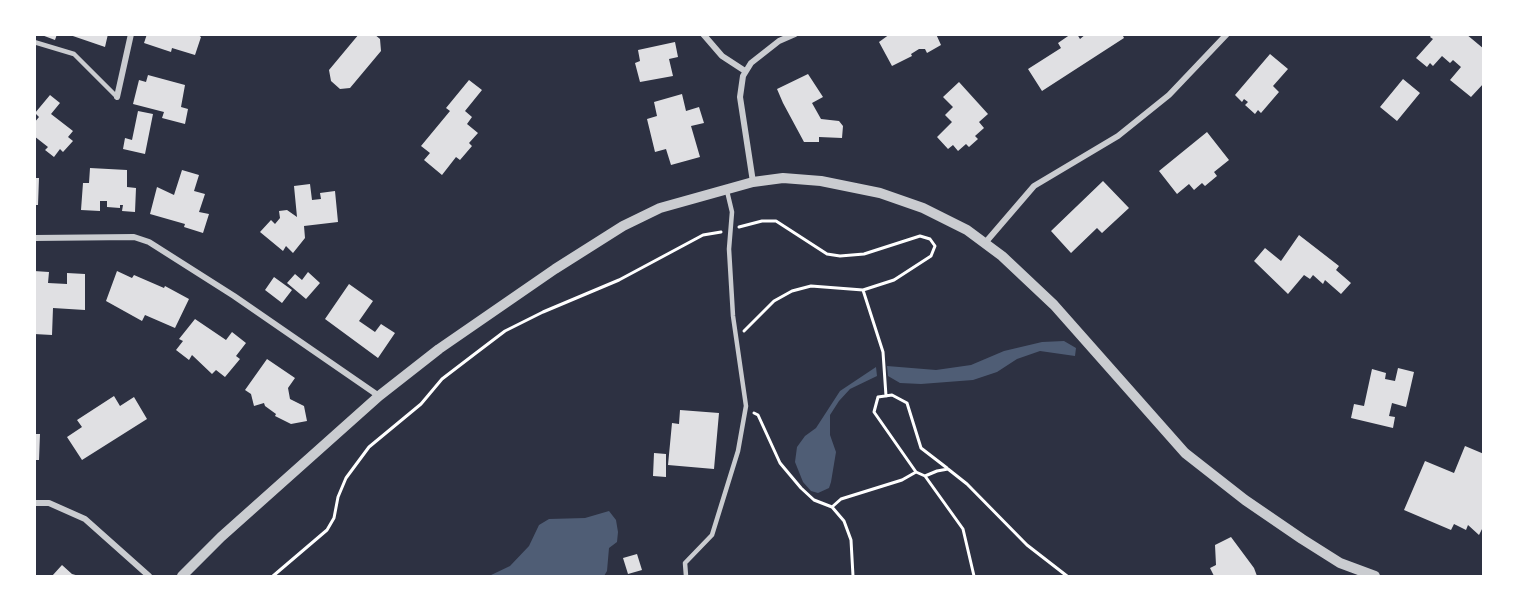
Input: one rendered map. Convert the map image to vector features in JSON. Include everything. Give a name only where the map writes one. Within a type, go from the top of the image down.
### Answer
[{"type":"street","points":[[117,97],[131,34]]},
{"type":"street","points":[[704,34],[722,56],[745,71]]},
{"type":"street","points":[[753,182],[740,97],[745,71],[751,63],[779,41],[795,34]]},
{"type":"street","points":[[985,243],[1034,186],[1118,136],[1169,95],[1227,34]]},
{"type":"street","points":[[182,576],[221,537],[379,396],[439,349],[555,268],[623,226],[660,208],[726,188],[783,178],[821,181],[880,193],[923,208],[967,230],[985,243],[1054,305],[1185,453],[1245,500],[1302,539],[1340,563],[1375,576]]},
{"type":"street","points":[[34,238],[134,237],[149,242],[234,296],[379,396]]},
{"type":"street","points":[[34,502],[49,503],[85,519],[149,576]]},
{"type":"lane","points":[[34,42],[74,54],[117,97]]},
{"type":"lane","points":[[686,576],[685,563],[712,535],[738,451],[746,409],[745,388],[736,341],[729,249],[732,212],[726,188]]},
{"type":"path","points":[[273,576],[327,530],[334,518],[338,497],[346,478],[369,447],[421,404],[442,379],[495,339],[543,312],[619,280],[695,239],[762,221],[776,221],[827,254],[840,256],[864,254],[920,236],[930,239],[935,246],[931,256],[894,280],[863,290],[811,286],[792,291],[774,301],[754,318],[736,341]]},
{"type":"path","points":[[863,290],[883,352],[885,396]]},
{"type":"path","points":[[974,576],[963,529],[925,476],[916,472],[874,412],[878,397],[892,395],[907,403],[921,448],[948,469],[1028,545],[1067,576]]},
{"type":"path","points":[[746,409],[758,415],[780,463],[801,488],[814,500],[832,507],[844,521],[851,540],[853,576]]},
{"type":"path","points":[[925,476],[948,469]]},
{"type":"path","points":[[832,507],[841,499],[902,480],[916,472]]},
{"type":"water","points":[[1064,341],[1076,348],[1075,356],[1040,351],[1017,359],[997,372],[973,380],[921,384],[900,383],[888,376],[887,366],[936,370],[971,365],[1004,351],[1042,342]]},
{"type":"water","points":[[876,367],[877,376],[850,389],[830,415],[830,435],[836,452],[831,482],[829,488],[818,493],[811,491],[803,482],[795,462],[797,447],[805,436],[816,428],[840,391]]},
{"type":"water","points":[[609,511],[616,520],[618,532],[617,542],[609,548],[607,571],[604,576],[489,576],[510,566],[529,546],[539,525],[549,519],[585,518]]},
{"type":"building","points":[[39,34],[57,34],[55,40]]},
{"type":"building","points":[[67,34],[108,34],[105,47]]},
{"type":"building","points":[[147,34],[197,34],[201,37],[195,55],[172,48],[171,52],[144,43]]},
{"type":"building","points":[[359,34],[374,34],[380,39],[381,51],[350,88],[340,89],[331,81],[329,70]]},
{"type":"building","points":[[890,34],[936,34],[941,45],[927,53],[925,49],[919,49],[911,54],[912,56],[892,66],[879,42]]},
{"type":"building","points":[[1071,34],[1077,34],[1080,39],[1086,34],[1122,34],[1124,38],[1042,91],[1028,69],[1061,48],[1058,43]]},
{"type":"building","points":[[1432,34],[1466,34],[1484,49],[1484,83],[1471,97],[1450,80],[1461,67],[1453,60],[1450,63],[1442,56],[1433,66],[1430,63],[1427,67],[1416,58],[1433,39],[1430,37]]},
{"type":"building","points":[[675,42],[678,57],[669,59],[673,76],[640,82],[635,63],[640,61],[638,50]]},
{"type":"building","points":[[1270,54],[1288,69],[1273,86],[1279,92],[1261,113],[1258,110],[1255,114],[1245,105],[1248,102],[1244,99],[1242,102],[1235,95]]},
{"type":"building","points":[[808,74],[823,97],[812,103],[821,119],[839,121],[843,126],[842,138],[819,137],[819,142],[804,142],[783,103],[777,89]]},
{"type":"building","points":[[148,75],[185,85],[181,107],[188,109],[185,124],[162,118],[164,112],[133,104],[139,80],[146,82]]},
{"type":"building","points":[[1403,79],[1420,93],[1397,121],[1380,107]]},
{"type":"building","points":[[469,80],[482,90],[465,111],[472,117],[467,124],[478,133],[469,143],[472,146],[460,160],[456,157],[442,175],[424,160],[430,153],[421,146],[450,111],[446,108]]},
{"type":"building","points":[[959,82],[988,114],[979,122],[984,128],[975,136],[978,139],[969,147],[966,144],[958,151],[953,145],[948,149],[937,137],[952,122],[945,115],[953,107],[943,97]]},
{"type":"building","points":[[682,94],[686,111],[699,107],[704,123],[691,126],[700,157],[671,165],[666,149],[655,152],[647,119],[657,116],[654,102]]},
{"type":"building","points":[[50,95],[60,103],[51,114],[73,131],[68,137],[73,141],[63,152],[60,149],[54,157],[45,150],[48,147],[34,136],[34,123],[39,117],[35,113]]},
{"type":"building","points":[[138,111],[153,114],[145,154],[123,149],[125,138],[132,140]]},
{"type":"building","points":[[1207,132],[1229,160],[1214,172],[1217,176],[1205,186],[1202,183],[1194,190],[1189,184],[1177,194],[1159,171]]},
{"type":"building","points":[[90,168],[127,170],[127,187],[136,188],[135,212],[122,211],[123,205],[120,205],[120,208],[107,207],[107,201],[100,201],[100,211],[81,210],[83,183],[89,183]]},
{"type":"building","points":[[182,170],[199,175],[194,191],[205,194],[199,212],[209,214],[203,233],[184,227],[185,224],[150,214],[157,187],[174,195]]},
{"type":"building","points":[[34,178],[39,178],[38,205],[34,205]]},
{"type":"building","points":[[1103,181],[1129,208],[1102,233],[1097,228],[1071,253],[1051,231]]},
{"type":"building","points":[[310,184],[312,200],[321,199],[320,193],[335,191],[338,222],[304,226],[305,238],[293,253],[286,246],[283,251],[260,232],[271,220],[275,224],[280,218],[279,211],[287,210],[297,217],[294,186]]},
{"type":"building","points":[[1299,235],[1339,266],[1336,270],[1351,283],[1341,294],[1325,280],[1323,284],[1313,275],[1310,279],[1304,275],[1288,294],[1254,261],[1265,248],[1281,261]]},
{"type":"building","points":[[34,271],[49,272],[48,283],[67,284],[67,273],[85,274],[85,310],[53,308],[52,335],[34,334]]},
{"type":"building","points":[[117,271],[132,278],[134,275],[164,288],[165,286],[189,299],[175,328],[145,315],[142,321],[106,301]]},
{"type":"building","points":[[308,272],[320,283],[306,299],[287,283],[295,274],[302,280]]},
{"type":"building","points":[[274,277],[292,290],[282,303],[265,290]]},
{"type":"building","points":[[349,284],[373,301],[359,321],[375,332],[381,324],[395,333],[378,358],[325,319]]},
{"type":"building","points":[[195,319],[226,340],[232,332],[246,343],[236,356],[240,359],[225,377],[216,370],[212,374],[192,355],[189,360],[176,350],[183,341],[179,339]]},
{"type":"building","points":[[267,359],[295,378],[288,388],[290,399],[304,406],[307,421],[291,424],[275,416],[276,414],[264,403],[254,406],[251,394],[245,390]]},
{"type":"building","points":[[1398,368],[1414,372],[1406,407],[1392,403],[1389,416],[1395,417],[1393,428],[1351,418],[1354,404],[1364,406],[1372,369],[1386,373],[1385,379],[1395,381]]},
{"type":"building","points":[[114,396],[120,406],[134,397],[147,419],[82,460],[67,437],[82,427],[77,420]]},
{"type":"building","points":[[680,410],[719,413],[714,469],[668,465],[672,423],[679,424]]},
{"type":"building","points":[[34,434],[40,434],[39,460],[34,460]]},
{"type":"building","points":[[1465,446],[1484,454],[1484,525],[1479,535],[1468,525],[1466,530],[1454,524],[1451,530],[1404,510],[1425,461],[1454,473]]},
{"type":"building","points":[[654,453],[666,454],[666,477],[653,476]]},
{"type":"building","points":[[1231,537],[1254,568],[1257,576],[1214,576],[1210,568],[1216,565],[1215,545]]},
{"type":"building","points":[[637,554],[642,570],[628,574],[623,558]]},
{"type":"building","points":[[62,565],[72,574],[79,576],[52,576]]}]
